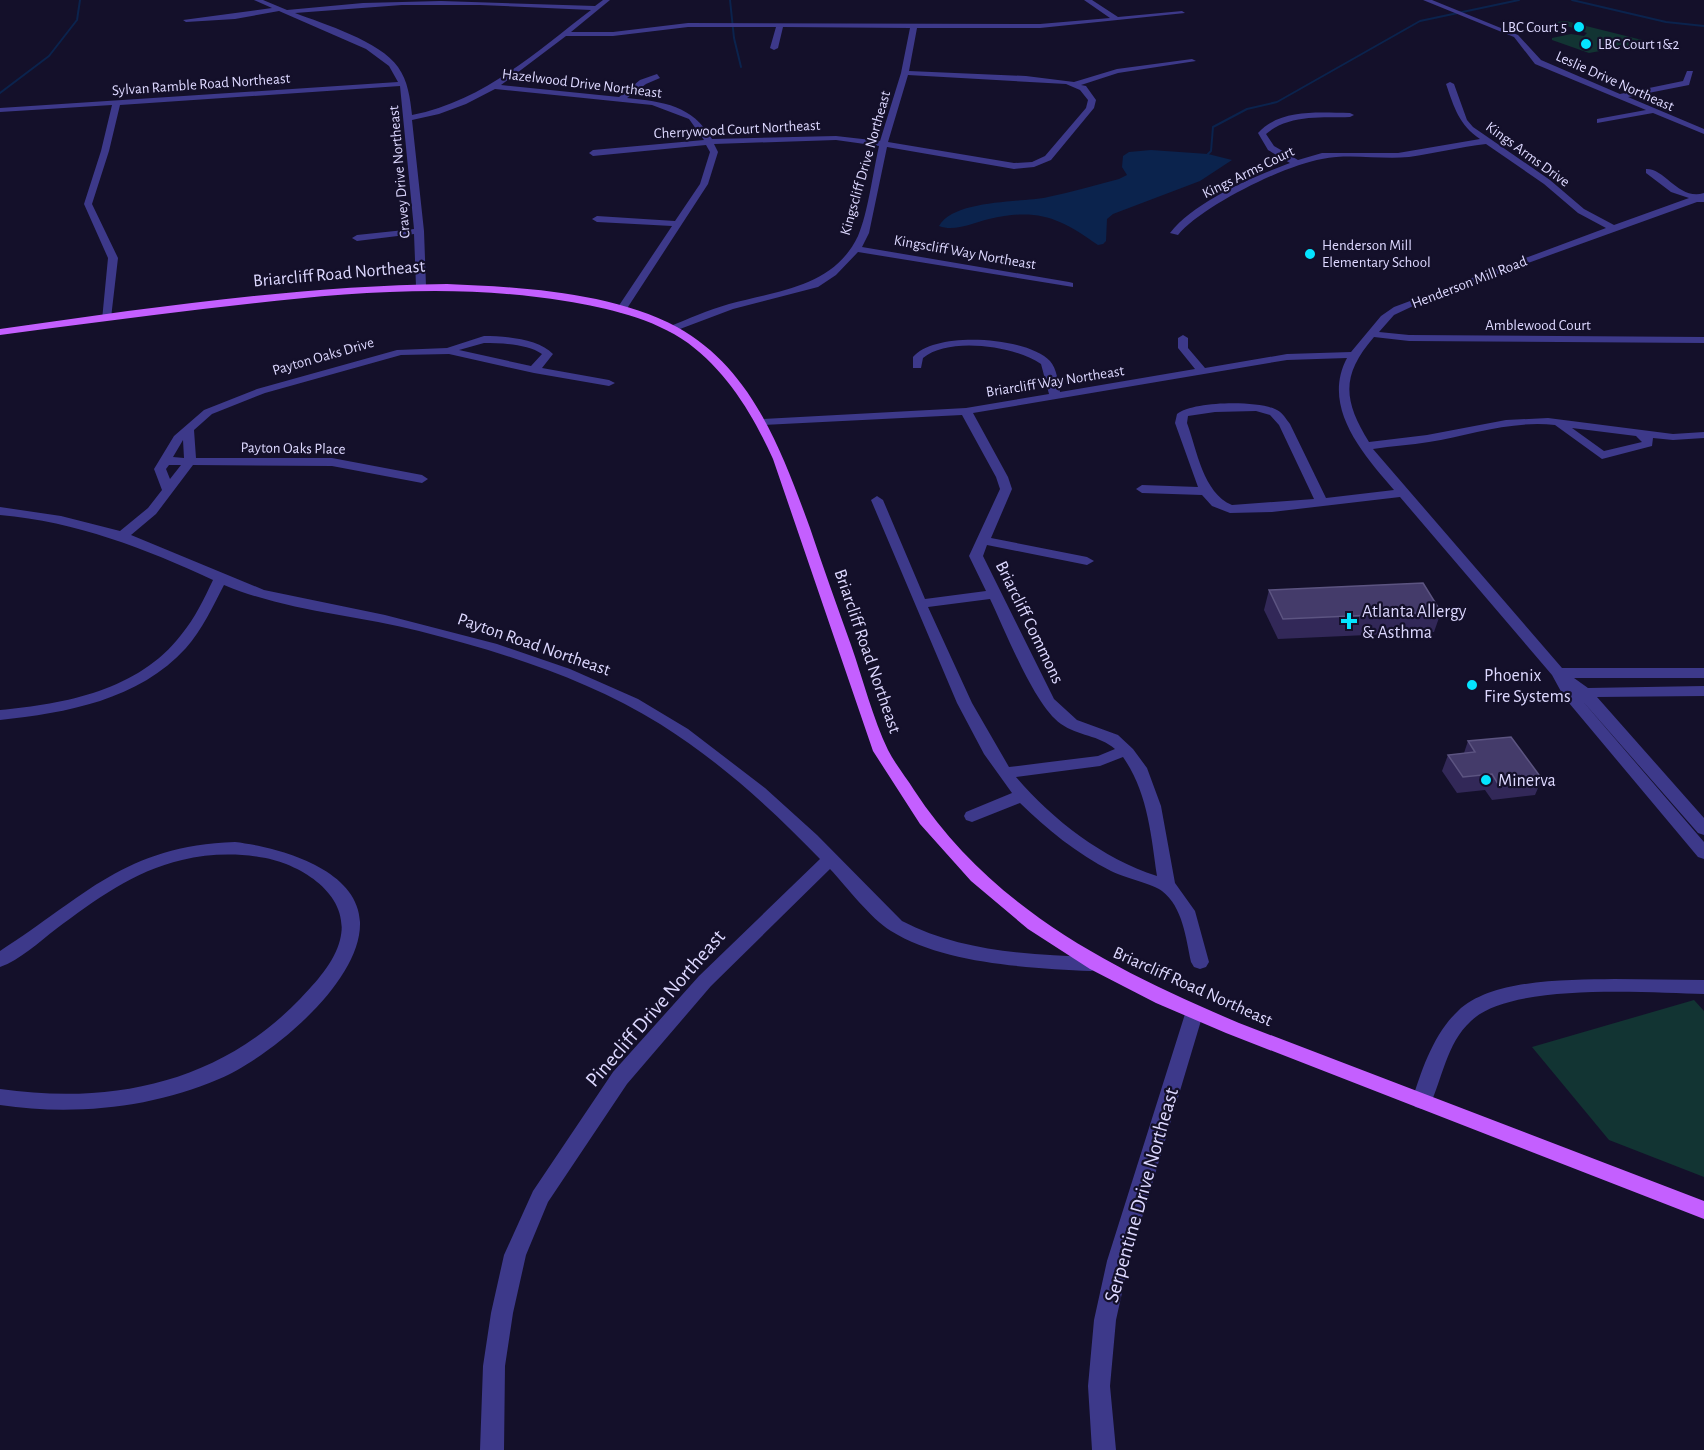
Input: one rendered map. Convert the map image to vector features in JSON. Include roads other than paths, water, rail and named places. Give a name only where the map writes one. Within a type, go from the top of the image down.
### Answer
[{"type":"main road","name":"Briarcliff Road Northeast","points":[[0,332],[348,289],[421,286],[526,292],[621,310],[672,329],[717,364],[748,399],[763,422],[782,469],[881,751],[903,791],[938,838],[1018,915],[1092,964],[1194,1014],[1704,1210]]},
{"type":"street","name":"Cravey Drive Northeast","points":[[257,0],[360,43],[391,62],[404,84],[419,231],[421,286]]},
{"type":"street","points":[[186,20],[399,0],[514,2],[597,8]]},
{"type":"street","points":[[409,118],[435,114],[454,107],[492,86],[607,0]]},
{"type":"street","points":[[1087,0],[1117,19]]},
{"type":"street","name":"Leslie Drive Northeast","points":[[1426,0],[1516,36],[1526,45],[1538,62],[1650,112],[1704,132]]},
{"type":"street","points":[[564,34],[613,34],[688,24],[1040,26],[1182,13]]},
{"type":"street","points":[[774,48],[780,25]]},
{"type":"street","name":"Kingscliff Drive Northeast","points":[[672,329],[729,307],[814,285],[833,273],[856,249],[864,233],[883,145],[905,74],[914,26]]},
{"type":"street","points":[[905,74],[1026,78],[1075,84],[1117,71],[1192,60]]},
{"type":"street","points":[[1617,97],[1686,83],[1690,73]]},
{"type":"street","points":[[620,100],[643,82],[657,76]]},
{"type":"street","name":"Sylvan Ramble Road Northeast","points":[[0,110],[404,84]]},
{"type":"street","name":"Cherrywood Court Northeast","points":[[593,153],[709,142],[819,137],[939,152],[1004,165],[1043,161],[1090,108],[1092,100],[1089,93],[1075,84]]},
{"type":"street","name":"Kings Arms Drive","points":[[1450,84],[1463,120],[1486,141],[1547,182],[1581,211],[1612,228]]},
{"type":"street","name":"Hazelwood Drive Northeast","points":[[492,86],[620,100],[675,109],[697,120],[709,142]]},
{"type":"street","points":[[105,318],[114,258],[88,204],[105,151],[116,103]]},
{"type":"street","points":[[1600,121],[1650,112]]},
{"type":"street","points":[[1297,163],[1280,155],[1264,141],[1262,134],[1267,127],[1287,119],[1350,115]]},
{"type":"street","name":"Kings Arms Court","points":[[1175,233],[1188,218],[1297,163],[1323,156],[1411,154],[1445,146],[1486,141]]},
{"type":"street","points":[[621,310],[704,184],[714,152],[709,142]]},
{"type":"street","points":[[1649,171],[1674,190],[1702,198]]},
{"type":"street","name":"Henderson Mill Road","points":[[1702,198],[1612,228],[1424,297],[1390,314],[1351,355],[1343,372],[1342,396],[1355,432],[1403,493],[1558,673],[1704,829]]},
{"type":"street","points":[[597,219],[679,224]]},
{"type":"street","points":[[357,238],[419,231]]},
{"type":"street","name":"Kingscliff Way Northeast","points":[[856,249],[1069,285]]},
{"type":"street","name":"Amblewood Court","points":[[1372,334],[1408,338],[1704,340]]},
{"type":"street","points":[[449,351],[471,340],[486,338],[540,348],[548,354],[534,370]]},
{"type":"street","points":[[1183,338],[1183,348],[1202,371]]},
{"type":"street","points":[[917,366],[918,357],[924,351],[944,343],[1016,349],[1039,354],[1047,364],[1055,398]]},
{"type":"street","name":"Payton Oaks Drive","points":[[163,461],[178,438],[208,412],[261,391],[401,352],[449,351],[534,370],[609,382]]},
{"type":"street","name":"Briarcliff Way Northeast","points":[[763,422],[966,411],[1055,398],[1295,356],[1351,355]]},
{"type":"street","points":[[1321,501],[1284,424],[1266,406],[1202,409],[1183,414],[1181,423],[1206,491],[1216,503],[1239,511],[1403,493]]},
{"type":"street","name":"Briarcliff Commons","points":[[966,411],[1002,477],[1006,489],[981,540],[976,556],[1043,694],[1060,715],[1070,723],[1118,735],[1144,782],[1155,812],[1167,885]]},
{"type":"street","points":[[1365,446],[1427,439],[1506,423],[1557,422],[1673,437],[1704,435]]},
{"type":"street","points":[[1557,422],[1602,454],[1648,444],[1647,438],[1640,433]]},
{"type":"street","points":[[122,536],[153,511],[190,461],[188,429]]},
{"type":"street","points":[[163,461],[160,469],[168,491]]},
{"type":"street","name":"Payton Oaks Place","points":[[163,461],[332,462],[422,479]]},
{"type":"street","points":[[1142,489],[1206,491]]},
{"type":"street","points":[[877,500],[974,725],[1004,773],[1021,796],[1043,818],[1105,862],[1133,875],[1167,885],[1178,896],[1191,920],[1200,963]]},
{"type":"street","name":"Payton Road Northeast","points":[[0,511],[69,522],[122,536],[183,560],[220,580],[263,594],[391,620],[469,641],[579,677],[616,693],[666,721],[708,752],[760,794],[830,859],[894,925],[914,936],[956,947],[1047,963],[1092,964]]},
{"type":"street","points":[[981,540],[1087,561]]},
{"type":"street","points":[[0,715],[66,706],[115,690],[134,679],[180,646],[202,616],[220,580]]},
{"type":"street","points":[[920,604],[994,594]]},
{"type":"street","points":[[1558,673],[1704,673]]},
{"type":"street","points":[[1577,693],[1704,691]]},
{"type":"street","name":"Henderson Mill Road","points":[[1577,693],[1704,853]]},
{"type":"street","points":[[1004,773],[1100,761],[1125,751]]},
{"type":"street","points":[[972,816],[1021,796]]},
{"type":"street","points":[[0,960],[101,888],[135,869],[205,849],[232,847],[264,851],[291,859],[321,876],[339,892],[350,909],[351,929],[344,956],[329,979],[304,1007],[268,1040],[228,1067],[185,1085],[138,1097],[22,1101],[0,1097]]},
{"type":"street","name":"Pinecliff Drive Northeast","points":[[492,1450],[494,1366],[502,1313],[515,1255],[540,1197],[620,1078],[705,981],[830,859]]},
{"type":"street","points":[[1422,1101],[1427,1078],[1450,1037],[1466,1014],[1488,1000],[1513,992],[1546,989],[1704,987]]},
{"type":"street","name":"Serpentine Drive Northeast","points":[[1104,1450],[1099,1386],[1106,1320],[1116,1270],[1194,1014]]},
{"type":"water","points":[[1151,150],[1208,154],[1232,160],[1200,181],[1113,214],[1107,219],[1106,241],[1103,244],[1098,245],[1059,222],[1034,215],[1006,216],[951,228],[939,226],[947,217],[973,207],[1048,197],[1119,179],[1127,175],[1122,167],[1123,156],[1129,152]]},
{"type":"waterway","points":[[0,93],[49,56],[77,20],[80,0]]},
{"type":"waterway","points":[[730,0],[734,38],[741,67]]},
{"type":"waterway","points":[[1208,154],[1211,151],[1213,127],[1247,109],[1277,102],[1420,21],[1519,0]]},
{"type":"waterway","points":[[1572,0],[1666,22],[1704,26]]},
{"type":"place","name":"LBC Court 5","points":[[1579,27]]},
{"type":"place","name":"LBC Court 1&2","points":[[1586,44]]},
{"type":"place","name":"Henderson Mill Elementary School","points":[[1310,254]]},
{"type":"place","name":"Atlanta Allergy & Asthma","points":[[1349,621]]},
{"type":"place","name":"Phoenix Fire Systems","points":[[1472,685]]},
{"type":"place","name":"Minerva","points":[[1486,780]]}]
